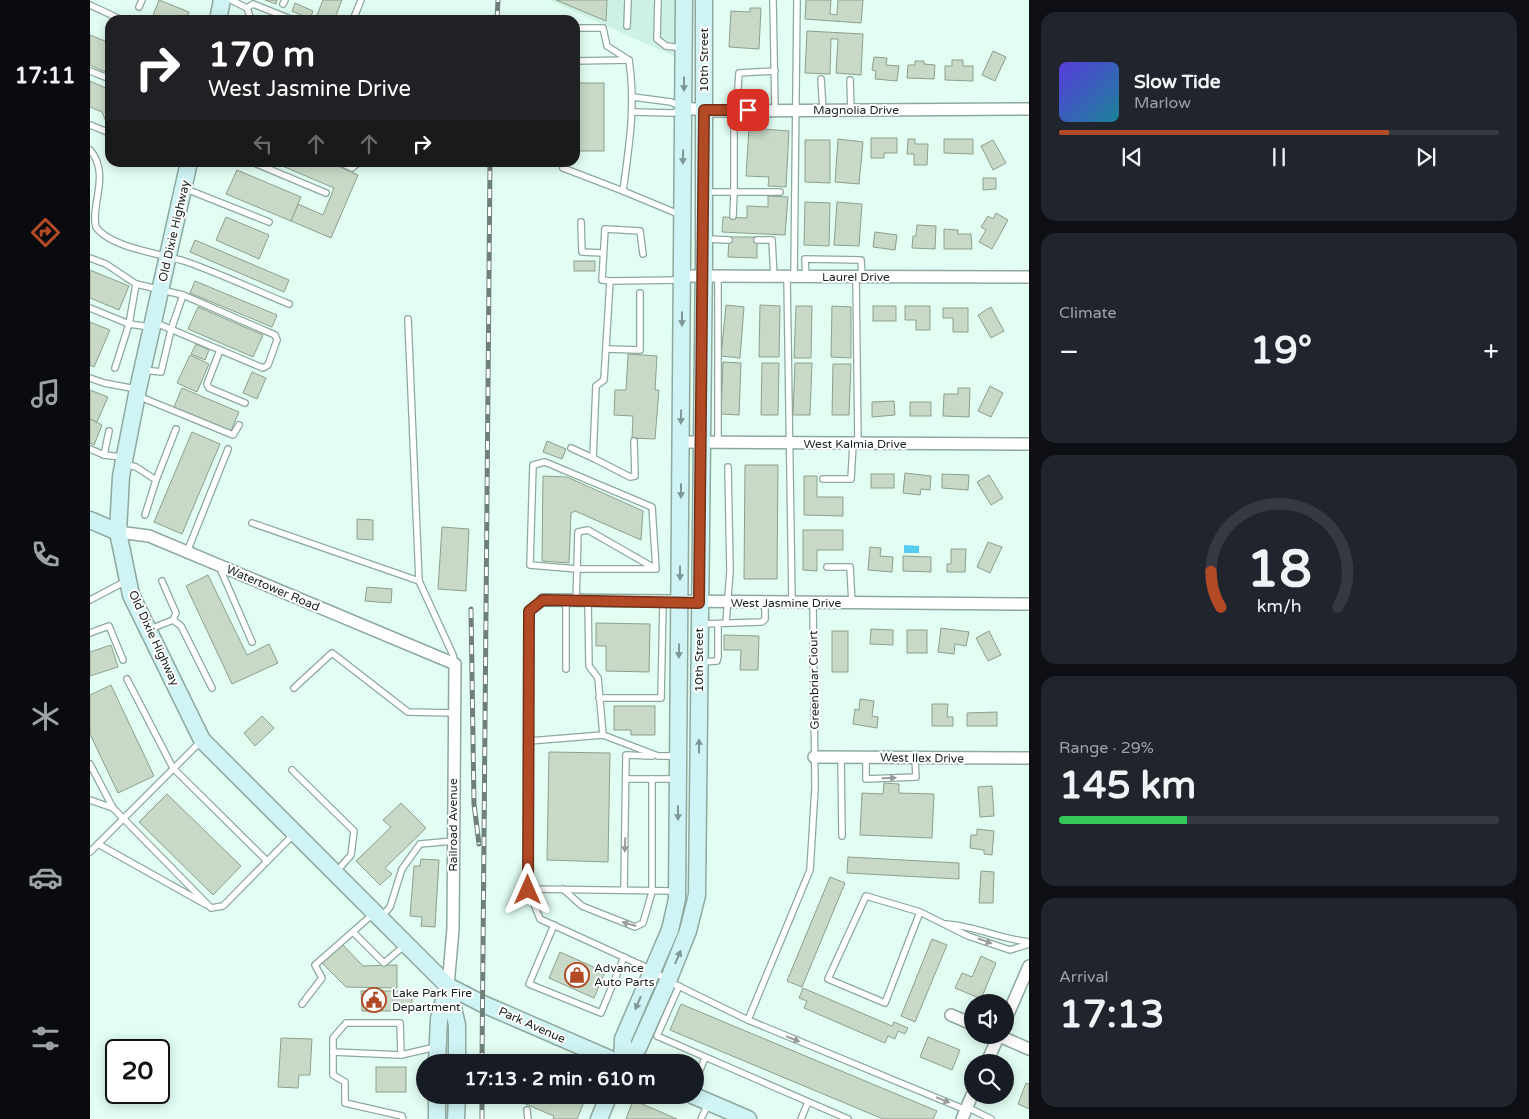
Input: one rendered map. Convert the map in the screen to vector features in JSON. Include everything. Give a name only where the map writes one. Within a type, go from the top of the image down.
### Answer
[{"type":"main road","points":[[219,15],[222,0]]},
{"type":"main road","name":"10th Street","points":[[624,1054],[623,1039],[675,912],[677,891],[684,0]]},
{"type":"main road","name":"10th Street","points":[[632,1054],[638,1048],[674,984],[697,895],[699,603],[710,443],[711,277],[704,239],[704,0]]},
{"type":"main road","name":"Old Dixie Highway","points":[[186,167],[184,188],[137,392],[124,461],[118,532],[131,595],[202,740],[448,986]]},
{"type":"main road","name":"Watertower Road","points":[[90,520],[118,532]]},
{"type":"main road","points":[[438,1054],[438,1019],[448,986]]},
{"type":"main road","points":[[448,986],[457,1025],[457,1054]]},
{"type":"main road","name":"Park Avenue","points":[[448,986],[483,1004],[599,1054]]},
{"type":"main road","points":[[704,1100],[748,1119]]},
{"type":"main road","points":[[437,1104],[437,1119]]},
{"type":"main road","points":[[456,1119],[457,1104]]},
{"type":"main road","points":[[599,1119],[605,1104]]},
{"type":"street","name":"Magnolia Drive","points":[[684,108],[704,110],[1029,109]]},
{"type":"street","name":"Laurel Drive","points":[[682,278],[1029,277]]},
{"type":"street","name":"West Kalmia Drive","points":[[681,442],[1029,444]]},
{"type":"street","name":"Watertower Road","points":[[118,532],[149,536],[455,664]]},
{"type":"street","name":"West Jasmine Drive","points":[[543,600],[699,603],[1029,604]]},
{"type":"street","name":"Railroad Avenue","points":[[448,986],[452,937],[455,664]]},
{"type":"street","name":"West Ilex Drive","points":[[814,756],[915,759],[1029,758]]},
{"type":"street","points":[[1014,1000],[1029,966]]},
{"type":"street","points":[[951,1015],[964,1021]]},
{"type":"street","points":[[1014,1042],[1029,1049]]},
{"type":"lane","points":[[139,7],[142,0]]},
{"type":"lane","points":[[231,0],[247,8],[249,15]]},
{"type":"lane","points":[[355,15],[361,0]]},
{"type":"lane","points":[[628,0],[628,26]]},
{"type":"lane","points":[[658,0],[657,39],[666,46],[684,48]]},
{"type":"lane","points":[[773,0],[775,110]]},
{"type":"lane","points":[[792,603],[788,443],[796,277],[797,0]]},
{"type":"lane","points":[[90,4],[112,15]]},
{"type":"lane","points":[[247,8],[253,4],[280,15]]},
{"type":"lane","points":[[580,28],[604,28],[607,46],[629,60]]},
{"type":"lane","points":[[580,61],[629,60]]},
{"type":"lane","points":[[623,191],[633,112],[629,60]]},
{"type":"lane","points":[[90,71],[105,77]]},
{"type":"lane","points":[[738,88],[739,72],[775,71]]},
{"type":"lane","points":[[821,79],[823,110]]},
{"type":"lane","points":[[850,80],[851,110]]},
{"type":"lane","points":[[632,97],[671,102],[684,108]]},
{"type":"lane","points":[[633,112],[673,113],[684,108]]},
{"type":"lane","points":[[733,216],[734,110]]},
{"type":"lane","points":[[90,125],[105,131]]},
{"type":"lane","points":[[90,150],[98,165],[92,218],[96,228],[105,236],[168,258],[186,262],[289,304]]},
{"type":"lane","points":[[264,167],[326,194]]},
{"type":"lane","points":[[563,168],[682,215]]},
{"type":"lane","points":[[184,188],[269,222]]},
{"type":"lane","points":[[704,192],[780,192]]},
{"type":"lane","points":[[581,222],[582,252],[603,253]]},
{"type":"lane","points":[[643,254],[640,231],[605,229],[602,280],[682,278]]},
{"type":"lane","points":[[704,239],[729,240]]},
{"type":"lane","points":[[757,240],[772,240],[774,277]]},
{"type":"lane","points":[[90,258],[106,264],[136,284],[183,295],[275,335],[277,340],[268,365],[264,368],[172,330],[153,325],[128,324],[90,308]]},
{"type":"lane","points":[[796,277],[805,260],[861,260],[855,444],[851,480],[822,479]]},
{"type":"lane","points":[[594,458],[596,386],[604,380],[610,281]]},
{"type":"lane","points":[[115,368],[128,324],[136,284]]},
{"type":"lane","points":[[606,349],[640,350],[640,293]]},
{"type":"lane","points":[[142,370],[161,372],[183,295]]},
{"type":"lane","points":[[408,319],[419,581],[453,655],[455,664]]},
{"type":"lane","points":[[220,350],[207,384],[209,388],[246,403]]},
{"type":"lane","points":[[90,378],[104,384],[137,392],[233,436],[239,426]]},
{"type":"lane","points":[[145,515],[156,480],[176,429]]},
{"type":"lane","points":[[104,455],[109,432]]},
{"type":"lane","points":[[571,448],[630,477],[635,476],[634,441]]},
{"type":"lane","points":[[90,449],[124,461],[156,480]]},
{"type":"lane","points":[[187,552],[228,449]]},
{"type":"lane","points":[[545,462],[652,507],[656,569],[577,569],[530,565],[533,465],[545,462]]},
{"type":"lane","points":[[726,624],[726,603],[730,571],[728,467]]},
{"type":"lane","points":[[252,523],[419,581]]},
{"type":"lane","points":[[566,669],[571,600],[577,569],[578,532],[588,530],[656,569]]},
{"type":"lane","points":[[218,565],[252,642]]},
{"type":"lane","points":[[828,567],[850,566],[852,604]]},
{"type":"lane","points":[[90,600],[128,580]]},
{"type":"lane","points":[[148,630],[173,620],[176,612],[162,582]]},
{"type":"lane","points":[[543,600],[529,611],[528,890],[540,919],[652,970],[674,984],[748,1020],[965,1112],[991,1119]]},
{"type":"lane","points":[[588,601],[589,666],[598,678],[603,735]]},
{"type":"lane","points":[[599,698],[661,698],[663,602]]},
{"type":"lane","points":[[699,624],[762,622],[764,619],[765,603]]},
{"type":"lane","name":"Greenbriar Ciourt","points":[[748,1020],[810,870],[815,788],[812,603]]},
{"type":"lane","points":[[173,620],[181,626],[212,688]]},
{"type":"lane","points":[[699,663],[717,661],[718,624]]},
{"type":"lane","points":[[90,633],[109,626],[123,660]]},
{"type":"lane","points":[[294,688],[332,653],[408,712],[454,713]]},
{"type":"lane","points":[[127,680],[173,768],[267,861]]},
{"type":"lane","points":[[529,740],[603,735],[658,756]]},
{"type":"lane","points":[[90,852],[202,740]]},
{"type":"lane","points":[[624,889],[626,756],[678,756]]},
{"type":"lane","points":[[841,756],[842,836]]},
{"type":"lane","points":[[866,757],[866,779],[916,778],[915,759]]},
{"type":"lane","points":[[90,764],[113,808],[212,908]]},
{"type":"lane","points":[[292,770],[354,831],[351,855],[335,872]]},
{"type":"lane","points":[[627,779],[678,779]]},
{"type":"lane","points":[[563,889],[582,906],[635,927],[643,923],[652,892],[652,779]]},
{"type":"lane","points":[[90,800],[113,808]]},
{"type":"lane","points":[[98,844],[212,908],[223,906],[295,832]]},
{"type":"lane","points":[[302,1004],[322,978],[315,965],[353,932],[390,908],[402,869],[420,844],[452,841]]},
{"type":"lane","points":[[528,890],[624,889],[652,892],[677,891]]},
{"type":"lane","points":[[920,912],[885,1003],[828,979],[866,896],[920,912],[942,923],[1010,950],[1029,943]]},
{"type":"lane","points":[[942,923],[964,925],[1029,943]]},
{"type":"lane","points":[[554,925],[530,984],[601,1014],[624,957]]},
{"type":"lane","points":[[353,932],[384,963],[407,944]]},
{"type":"lane","points":[[674,984],[656,1036],[848,1119]]},
{"type":"lane","points":[[401,1055],[400,1023],[346,1023],[333,1038],[333,1075],[345,1082],[345,1103],[402,1116],[402,1119]]},
{"type":"lane","points":[[333,1052],[416,1055]]},
{"type":"lane","points":[[701,1119],[709,1102]]},
{"type":"lane","points":[[801,1119],[808,1102]]},
{"type":"lane","points":[[527,1110],[528,1119]]},
{"type":"shaded area","points":[[549,0],[676,0],[676,57]]},
{"type":"water","points":[[904,545],[919,546],[919,553],[904,553]]},
{"type":"building","points":[[159,0],[189,12],[188,15],[153,15]]},
{"type":"building","points":[[265,0],[277,0],[276,4]]},
{"type":"building","points":[[323,0],[342,0],[336,15],[317,15]]},
{"type":"building","points":[[556,0],[607,0],[606,21]]},
{"type":"building","points":[[806,0],[831,0],[830,14],[837,15],[838,0],[863,0],[861,23],[805,19]]},
{"type":"building","points":[[295,3],[313,11],[312,15],[301,15],[292,11]]},
{"type":"building","points":[[750,8],[761,8],[759,49],[729,47],[731,11],[750,12]]},
{"type":"building","points":[[807,31],[863,34],[861,75],[836,73],[838,39],[831,39],[830,74],[805,73]]},
{"type":"building","points":[[90,35],[105,41],[105,72],[90,65]]},
{"type":"building","points":[[993,51],[1006,57],[995,81],[982,75]]},
{"type":"building","points":[[874,57],[887,58],[886,65],[899,66],[897,81],[875,79],[876,71],[872,70]]},
{"type":"building","points":[[952,60],[963,60],[963,66],[973,66],[973,81],[945,80],[945,66],[952,66]]},
{"type":"building","points":[[915,61],[924,61],[924,64],[935,65],[934,79],[907,78],[908,65],[915,65]]},
{"type":"building","points":[[90,81],[105,88],[105,119],[102,112],[90,107]]},
{"type":"building","points":[[580,83],[604,83],[604,151],[580,151]]},
{"type":"building","points":[[749,128],[789,131],[786,187],[768,186],[769,177],[746,176]]},
{"type":"building","points":[[871,138],[897,138],[897,153],[884,153],[884,158],[871,158]]},
{"type":"building","points":[[838,139],[863,142],[859,184],[835,182]]},
{"type":"building","points":[[908,139],[915,139],[915,144],[928,144],[927,165],[914,165],[914,154],[907,154]]},
{"type":"building","points":[[944,139],[973,139],[973,154],[944,153]]},
{"type":"building","points":[[805,140],[830,140],[830,183],[805,182]]},
{"type":"building","points":[[993,140],[1006,163],[993,170],[981,146]]},
{"type":"building","points":[[285,167],[340,167],[358,175],[331,238],[291,221],[298,204],[323,215],[334,188]]},
{"type":"building","points":[[237,170],[301,197],[291,221],[226,194]]},
{"type":"building","points":[[983,178],[996,178],[996,189],[983,190]]},
{"type":"building","points":[[768,196],[788,197],[785,235],[722,232],[723,217],[747,218],[747,206],[768,207]]},
{"type":"building","points":[[805,202],[830,203],[829,246],[804,245]]},
{"type":"building","points":[[837,202],[862,204],[859,246],[834,245]]},
{"type":"building","points":[[996,213],[1008,220],[992,249],[979,242],[986,230],[981,227],[988,216],[993,219]]},
{"type":"building","points":[[226,217],[269,235],[259,259],[216,240]]},
{"type":"building","points":[[917,225],[936,226],[935,249],[912,248],[913,236],[916,236]]},
{"type":"building","points":[[944,229],[958,230],[958,234],[971,234],[972,249],[944,249]]},
{"type":"building","points":[[875,232],[897,235],[895,250],[873,247]]},
{"type":"building","points":[[729,237],[757,237],[757,258],[728,257]]},
{"type":"building","points":[[195,240],[289,280],[284,292],[190,252]]},
{"type":"building","points":[[574,261],[595,261],[595,271],[574,271]]},
{"type":"building","points":[[90,270],[129,286],[119,310],[90,298]]},
{"type":"building","points":[[195,281],[277,315],[272,327],[190,293]]},
{"type":"building","points":[[726,305],[744,307],[740,358],[721,356]]},
{"type":"building","points":[[760,305],[780,306],[779,357],[759,357]]},
{"type":"building","points":[[796,306],[812,306],[811,358],[794,358]]},
{"type":"building","points":[[832,306],[851,307],[851,358],[831,357]]},
{"type":"building","points":[[873,306],[896,306],[896,321],[873,321]]},
{"type":"building","points":[[905,306],[930,306],[930,330],[916,330],[916,320],[905,320]]},
{"type":"building","points":[[198,307],[263,335],[253,357],[188,329]]},
{"type":"building","points":[[991,307],[1004,331],[991,338],[978,315]]},
{"type":"building","points":[[943,308],[968,308],[968,332],[953,332],[953,318],[943,318]]},
{"type":"building","points":[[90,322],[110,330],[94,367],[90,365]]},
{"type":"building","points":[[196,344],[209,350],[205,360],[191,354]]},
{"type":"building","points":[[628,354],[657,356],[655,390],[659,390],[655,439],[632,438],[633,416],[614,415],[615,390],[626,390]]},
{"type":"building","points":[[190,355],[209,364],[197,392],[177,383]]},
{"type":"building","points":[[723,362],[741,363],[739,415],[721,414]]},
{"type":"building","points":[[762,363],[779,363],[778,415],[761,415]]},
{"type":"building","points":[[795,363],[812,363],[810,415],[793,415]]},
{"type":"building","points":[[833,364],[851,364],[849,415],[832,415]]},
{"type":"building","points":[[252,372],[266,378],[257,399],[243,393]]},
{"type":"building","points":[[990,386],[1003,393],[991,417],[978,411]]},
{"type":"building","points":[[182,388],[239,412],[231,431],[174,407]]},
{"type":"building","points":[[958,388],[970,388],[969,417],[943,416],[944,394],[958,394]]},
{"type":"building","points":[[90,390],[108,397],[97,422],[90,419]]},
{"type":"building","points":[[894,401],[895,415],[872,417],[872,402]]},
{"type":"building","points":[[910,402],[931,402],[931,416],[910,416]]},
{"type":"building","points":[[90,419],[102,425],[94,445],[90,443]]},
{"type":"building","points":[[192,432],[220,444],[182,534],[154,522]]},
{"type":"building","points":[[547,441],[566,449],[562,459],[543,452]]},
{"type":"building","points":[[745,465],[778,465],[777,579],[744,579]]},
{"type":"building","points":[[905,473],[931,476],[930,490],[921,489],[920,495],[903,493]]},
{"type":"building","points":[[871,474],[894,474],[894,488],[871,488]]},
{"type":"building","points":[[942,474],[969,475],[968,490],[942,488]]},
{"type":"building","points":[[989,475],[1003,498],[991,505],[977,482]]},
{"type":"building","points":[[543,476],[567,477],[643,511],[641,540],[575,511],[571,513],[569,563],[542,561]]},
{"type":"building","points":[[804,476],[817,476],[817,497],[843,497],[843,516],[804,515]]},
{"type":"building","points":[[357,519],[373,520],[373,540],[357,539]]},
{"type":"building","points":[[442,527],[469,529],[466,591],[438,589]]},
{"type":"building","points":[[803,530],[843,530],[843,550],[817,550],[817,571],[803,570]]},
{"type":"building","points":[[988,542],[1002,547],[990,573],[977,567]]},
{"type":"building","points":[[870,547],[881,548],[880,556],[893,557],[892,572],[868,570]]},
{"type":"building","points":[[951,549],[966,549],[965,572],[947,572],[947,564],[951,564]]},
{"type":"building","points":[[903,556],[931,557],[931,572],[903,571]]},
{"type":"building","points":[[208,575],[247,655],[269,644],[278,663],[232,684],[186,586]]},
{"type":"building","points":[[367,587],[392,589],[391,603],[365,601]]},
{"type":"building","points":[[596,623],[650,624],[649,672],[606,671],[606,646],[596,646]]},
{"type":"building","points":[[941,628],[969,632],[966,646],[955,644],[954,654],[938,652]]},
{"type":"building","points":[[871,629],[893,630],[893,645],[870,644]]},
{"type":"building","points":[[907,630],[927,630],[927,653],[907,653]]},
{"type":"building","points":[[832,631],[848,631],[848,672],[832,672]]},
{"type":"building","points":[[989,631],[1001,655],[988,661],[976,638]]},
{"type":"building","points":[[724,635],[759,636],[758,670],[740,670],[741,650],[724,650]]},
{"type":"building","points":[[111,645],[118,667],[90,676],[90,652]]},
{"type":"building","points":[[111,685],[154,776],[118,793],[90,734],[90,695]]},
{"type":"building","points":[[860,699],[874,701],[872,716],[878,717],[877,728],[853,724],[855,709],[859,710]]},
{"type":"building","points":[[932,704],[948,704],[947,717],[953,717],[953,726],[932,726]]},
{"type":"building","points":[[614,706],[655,706],[655,735],[631,735],[631,730],[614,730]]},
{"type":"building","points":[[997,712],[997,726],[967,726],[967,713]]},
{"type":"building","points":[[262,716],[274,728],[255,746],[244,733]]},
{"type":"building","points":[[549,752],[610,753],[608,862],[547,860]]},
{"type":"building","points":[[884,783],[899,784],[899,793],[934,794],[932,838],[860,835],[862,793],[883,794]]},
{"type":"building","points":[[992,786],[994,816],[980,817],[978,787]]},
{"type":"building","points":[[167,794],[241,866],[213,895],[139,822]]},
{"type":"building","points":[[401,803],[426,828],[385,868],[392,874],[380,885],[356,861],[391,827],[383,820]]},
{"type":"building","points":[[977,829],[994,831],[992,855],[984,854],[984,850],[970,848],[971,835],[977,835]]},
{"type":"building","points":[[848,857],[959,863],[959,879],[847,873]]},
{"type":"building","points":[[421,859],[439,860],[435,927],[421,926],[422,917],[410,916],[414,866],[420,866]]},
{"type":"building","points":[[981,871],[994,872],[993,903],[979,903]]},
{"type":"building","points":[[830,877],[845,883],[802,987],[787,981]]},
{"type":"building","points":[[932,939],[947,945],[915,1022],[901,1016]]},
{"type":"building","points":[[342,944],[363,966],[397,965],[397,988],[346,987],[322,963]]},
{"type":"building","name":"Advance Auto Parts","points":[[560,952],[605,972],[594,998],[549,978]]},
{"type":"building","points":[[981,956],[996,963],[983,994],[969,994],[955,988],[962,973],[972,977]]},
{"type":"building","points":[[803,988],[892,1026],[894,1022],[908,1028],[905,1034],[898,1031],[895,1039],[888,1036],[885,1043],[804,1008],[807,1001],[799,998]]},
{"type":"building","points":[[361,991],[412,991],[412,1011],[362,1011]]},
{"type":"building","points":[[681,1004],[937,1111],[933,1119],[883,1119],[670,1030]]},
{"type":"building","points":[[928,1037],[960,1050],[952,1070],[920,1057]]},
{"type":"building","points":[[281,1038],[312,1039],[310,1075],[299,1075],[298,1088],[278,1087]]},
{"type":"building","points":[[376,1067],[406,1067],[406,1092],[376,1092]]},
{"type":"building","points":[[1026,1083],[1029,1084],[1029,1109],[1018,1104]]},
{"type":"building","points":[[526,1104],[583,1104],[577,1119],[553,1119],[554,1116]]},
{"type":"building","points":[[632,1104],[642,1104],[677,1119],[626,1119]]},
{"type":"railway","points":[[497,15],[498,0]]},
{"type":"railway","points":[[482,1054],[490,167]]},
{"type":"railway","points":[[471,609],[474,804],[479,844]]},
{"type":"railway","points":[[482,1104],[482,1119]]},
{"type":"place","name":"Advance Auto Parts","points":[[577,975]]},
{"type":"place","name":"Lake Park Fire Department","points":[[374,1000]]},
{"type":"route","points":[[528,890],[529,611],[543,600],[699,603],[704,110],[748,110]]}]
